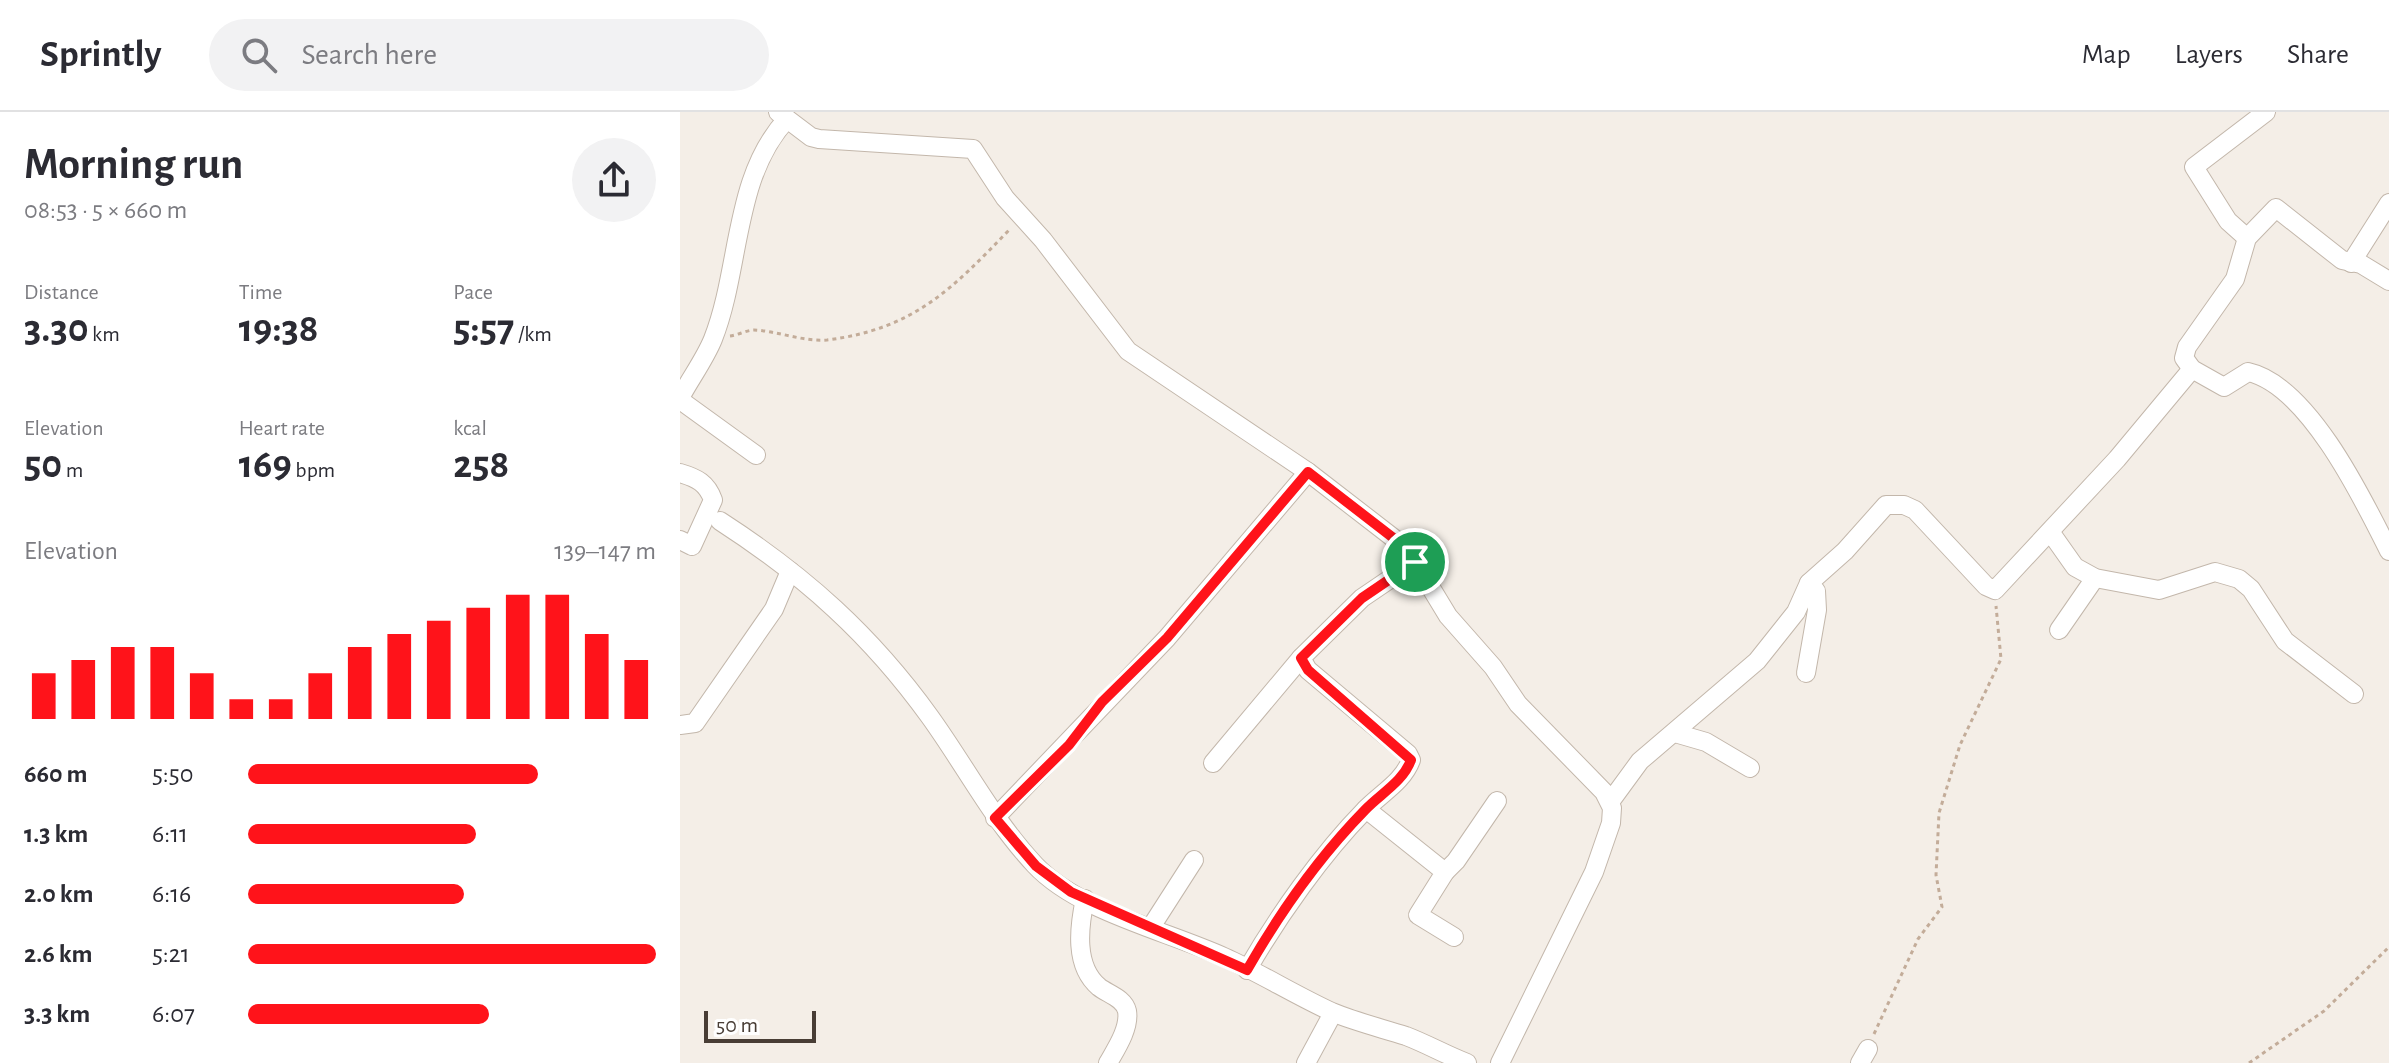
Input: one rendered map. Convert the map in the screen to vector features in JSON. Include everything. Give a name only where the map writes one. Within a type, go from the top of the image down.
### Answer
[{"type":"street","points":[[2247,238],[2228,221],[2194,167],[2266,112]]},
{"type":"street","points":[[756,455],[680,399],[713,339],[742,214],[766,145],[782,115],[811,137],[819,139],[973,149],[982,158],[1005,198],[1128,351],[1308,472],[1396,540],[1415,562],[1448,616],[1493,667],[1518,704],[1604,792],[1610,802],[1611,823],[1590,884],[1500,1063]]},
{"type":"street","points":[[2351,263],[2389,203]]},
{"type":"street","points":[[2389,281],[2361,264],[2351,263],[2276,208],[2247,238],[2235,279],[2185,352],[2185,362],[2192,369],[2224,387],[2248,372],[2260,374],[2281,388],[2325,439],[2389,551]]},
{"type":"street","points":[[1610,802],[1640,761],[1757,661],[1796,612],[1809,583],[1845,551],[1880,509],[1892,503],[1915,510],[1986,586],[1994,590],[2051,533],[2192,369]]},
{"type":"street","points":[[995,818],[1069,745],[1102,702],[1167,638],[1308,472]]},
{"type":"street","points":[[680,473],[698,479],[708,488],[713,500],[692,546],[680,540]]},
{"type":"street","points":[[720,521],[790,571],[869,639],[932,721],[995,818],[1036,866],[1085,899],[1247,970],[1333,1013],[1441,1058],[1467,1063]]},
{"type":"street","points":[[2051,533],[2075,567],[2095,578],[2159,590],[2172,588],[2199,575],[2225,573],[2251,589],[2285,641],[2354,694]]},
{"type":"street","points":[[1213,763],[1301,658],[1362,598],[1415,562]]},
{"type":"street","points":[[680,725],[695,723],[774,609],[790,571]]},
{"type":"street","points":[[2059,630],[2095,578]]},
{"type":"street","points":[[1806,673],[1817,610],[1816,591],[1809,583]]},
{"type":"street","points":[[1247,970],[1265,938],[1366,809],[1407,771],[1411,760],[1308,670],[1301,658]]},
{"type":"street","points":[[1675,733],[1706,742],[1750,768]]},
{"type":"street","points":[[1454,937],[1418,913],[1497,801]]},
{"type":"street","points":[[1366,809],[1445,872]]},
{"type":"street","points":[[1151,927],[1194,860]]},
{"type":"street","points":[[1085,899],[1079,934],[1090,977],[1123,1002],[1127,1011],[1122,1035],[1108,1063]]},
{"type":"street","points":[[1306,1063],[1333,1013]]},
{"type":"path","points":[[713,339],[751,330],[825,340],[867,332],[904,319],[930,306],[962,279],[1022,216]]},
{"type":"path","points":[[1864,1056],[1918,939],[1942,907],[1936,875],[1939,813],[1960,745],[2001,659],[1994,590]]},
{"type":"path","points":[[2249,1063],[2324,1011],[2389,947]]},
{"type":"route","points":[[1308,472],[1396,540],[1415,562],[1362,598],[1333,623],[1301,658],[1308,670],[1408,754],[1411,760],[1407,771],[1366,809],[1345,834],[1265,938],[1247,970],[1226,958],[1071,892],[1036,866],[995,818],[1069,745],[1102,702],[1167,638],[1308,472]]}]
